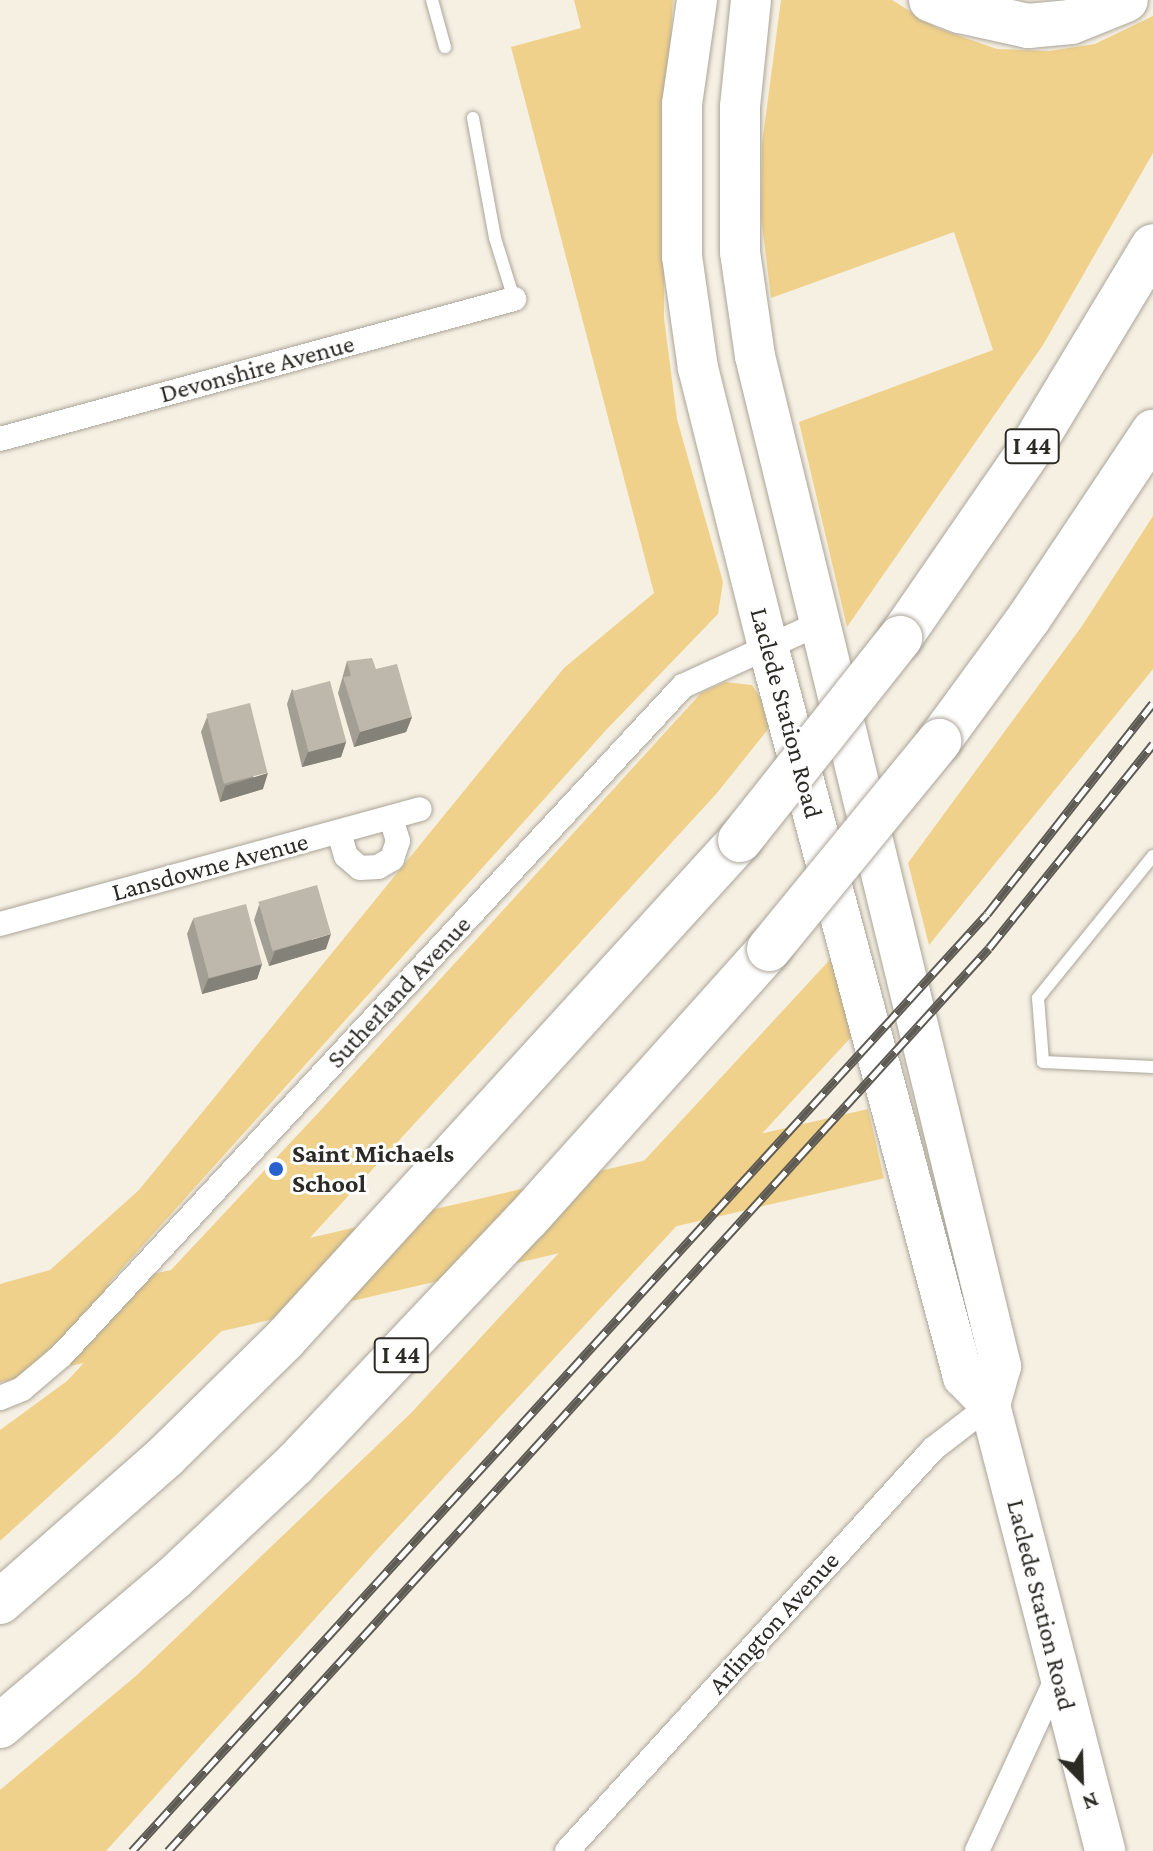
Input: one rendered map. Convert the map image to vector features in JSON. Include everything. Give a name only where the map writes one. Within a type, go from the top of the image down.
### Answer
[{"type":"highway","points":[[933,1],[1028,26],[1071,22],[1126,0]]},
{"type":"highway","name":"I 44","points":[[0,1602],[166,1456],[285,1339],[740,840],[900,638],[1033,445],[1153,246]]},
{"type":"highway","name":"I 44","points":[[0,1726],[162,1588],[295,1464],[496,1253],[769,949],[939,741],[1029,618],[1153,432]]},
{"type":"main road","name":"Laclede Station Road","points":[[697,0],[682,104],[682,256],[698,368],[768,646],[963,1377],[990,1405]]},
{"type":"main road","name":"Laclede Station Road","points":[[751,0],[740,107],[740,252],[755,356],[1001,1366],[990,1405],[1105,1851]]},
{"type":"street","name":"Devonshire Avenue","points":[[0,439],[514,299]]},
{"type":"street","name":"Sutherland Avenue","points":[[0,1398],[22,1389],[62,1355],[683,686],[822,622]]},
{"type":"street","name":"Lansdowne Avenue","points":[[0,924],[420,809]]},
{"type":"street","points":[[339,832],[346,856],[360,868],[378,867],[392,859],[398,841],[391,818]]},
{"type":"street","name":"Arlington Avenue","points":[[567,1851],[933,1449],[990,1405]]},
{"type":"street","points":[[977,1851],[1058,1676]]},
{"type":"lane","points":[[432,0],[445,47]]},
{"type":"lane","points":[[473,118],[495,238],[514,299]]},
{"type":"lane","points":[[1153,856],[1038,998],[1043,1062],[1153,1067]]},
{"type":"shaded area","points":[[574,0],[673,0],[664,159],[664,318],[677,419],[723,582],[718,614],[607,729],[56,1342],[13,1372],[0,1374],[0,1284],[50,1270],[139,1190],[564,668],[654,593],[511,47],[581,28]]},
{"type":"shaded area","points":[[781,0],[892,0],[937,28],[997,49],[1049,51],[1095,44],[1153,16],[1153,153],[1043,345],[847,627],[799,422],[993,350],[954,232],[771,298],[761,216],[762,144]]},
{"type":"shaded area","points":[[1153,516],[1153,669],[929,945],[908,863],[1082,626]]},
{"type":"shaded area","points":[[725,682],[752,685],[761,699],[769,728],[717,793],[253,1300],[114,1437],[0,1541],[0,1430],[67,1381],[320,1111],[701,693]]},
{"type":"shaded area","points":[[836,953],[855,1033],[374,1553],[106,1851],[0,1851],[0,1790],[137,1675],[411,1413]]},
{"type":"shaded area","points":[[868,1109],[884,1178],[0,1382],[0,1309]]},
{"type":"building","points":[[372,658],[376,669],[397,664],[412,717],[360,732],[343,677],[351,676],[347,661]]},
{"type":"building","points":[[330,681],[346,742],[309,752],[292,691]]},
{"type":"building","points":[[250,703],[267,773],[224,784],[206,714]]},
{"type":"building","points":[[317,885],[331,934],[272,951],[258,902]]},
{"type":"building","points":[[246,904],[262,964],[209,978],[193,918]]},
{"type":"railway","points":[[132,1851],[987,914],[1153,703]]},
{"type":"railway","points":[[168,1851],[989,948],[1153,744]]},
{"type":"place","name":"Saint Michaels School","points":[[276,1169]]}]
